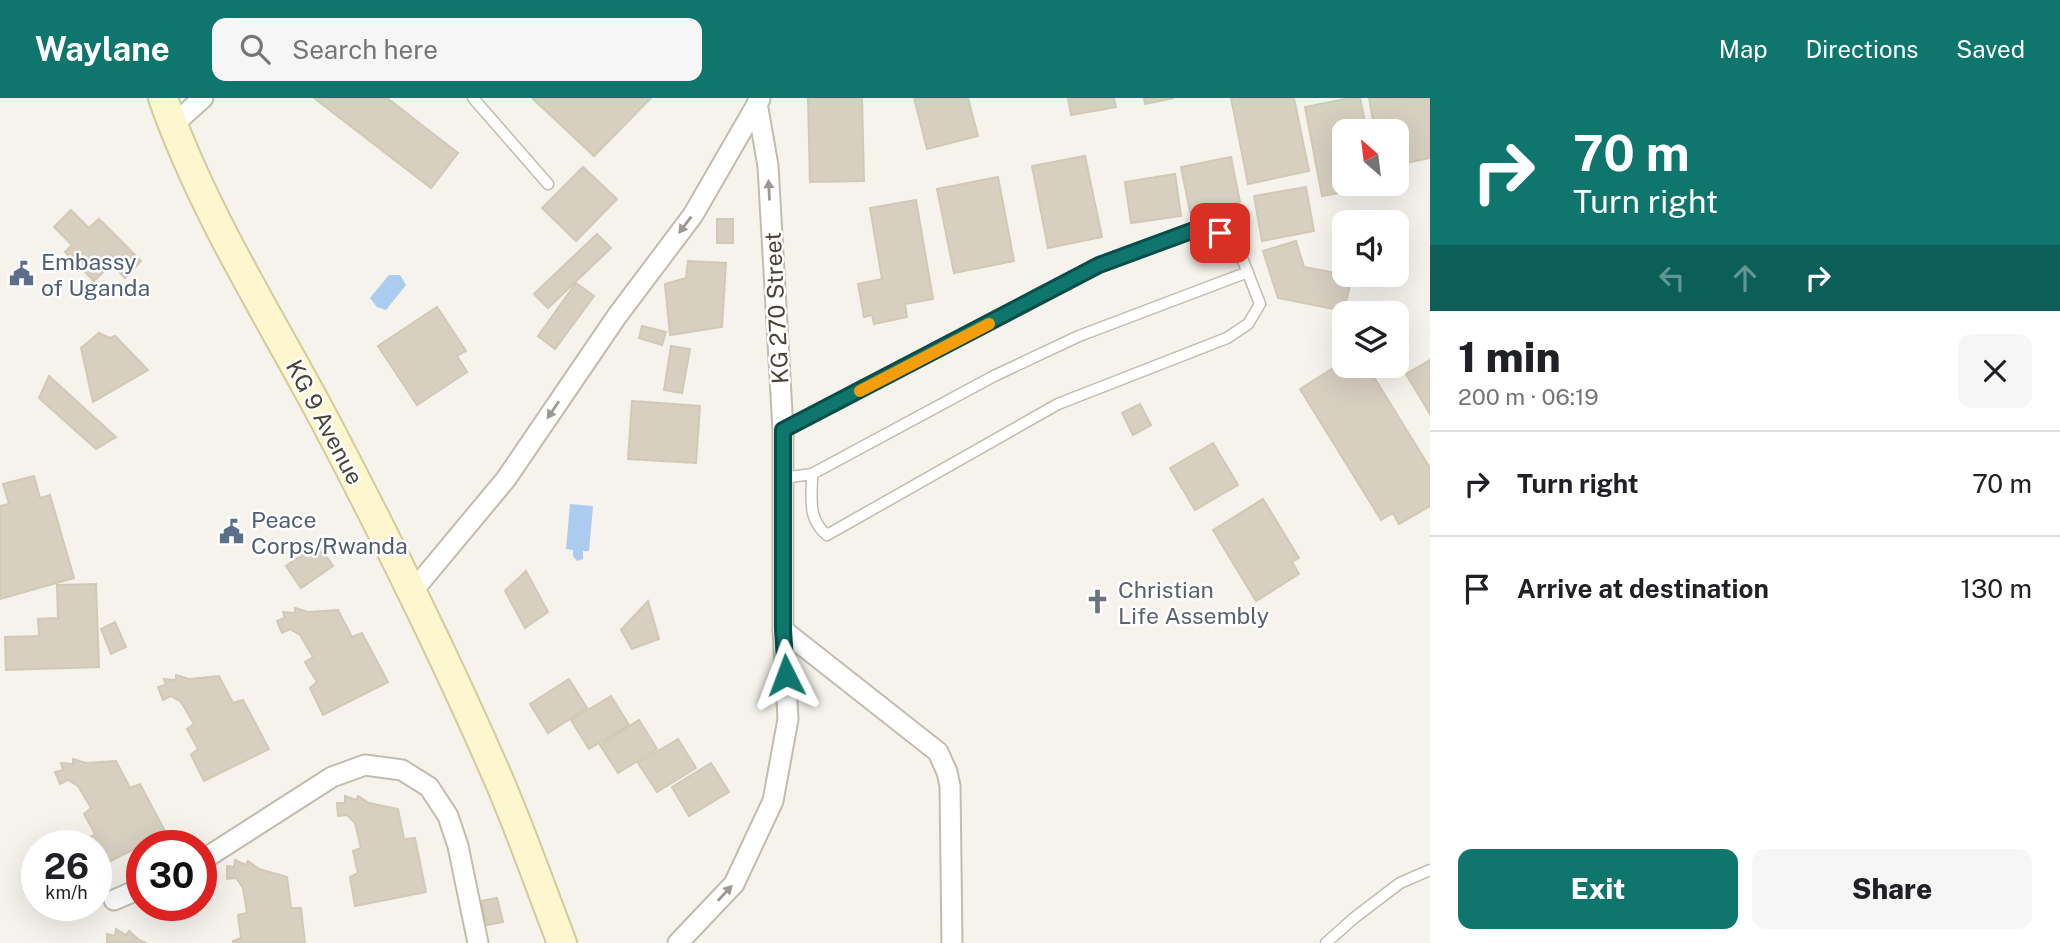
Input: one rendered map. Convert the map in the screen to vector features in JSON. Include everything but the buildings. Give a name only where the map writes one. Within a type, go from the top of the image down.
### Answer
[{"type":"main road","name":"KG 9 Avenue","points":[[163,98],[210,209],[334,437],[412,592],[501,786],[562,943]]},
{"type":"street","points":[[173,125],[203,98]]},
{"type":"street","points":[[412,592],[506,479],[617,316],[693,215],[759,100]]},
{"type":"street","name":"KG 270 Street","points":[[678,943],[734,884],[773,801],[788,719],[783,630],[783,430],[768,166],[759,100]]},
{"type":"street","points":[[783,630],[938,752],[950,786],[952,943]]},
{"type":"street","points":[[217,851],[332,777],[365,765],[402,770],[429,787],[448,816],[458,846],[478,943]]},
{"type":"street","points":[[114,900],[126,895]]},
{"type":"lane","points":[[472,98],[548,184]]},
{"type":"lane","points":[[783,430],[1099,265],[1194,230],[1220,233],[1235,240],[1259,304],[1248,324],[1227,338],[1058,404],[827,535],[817,527],[812,512],[812,474]]},
{"type":"lane","points":[[783,478],[812,474],[994,376],[1079,336],[1248,272]]},
{"type":"lane","points":[[1326,943],[1400,883],[1430,870]]},
{"type":"water","points":[[389,275],[400,275],[406,285],[386,310],[377,307],[370,298]]},
{"type":"water","points":[[570,504],[593,506],[589,551],[583,551],[583,559],[577,561],[573,550],[566,549]]},
{"type":"slow traffic","points":[[860,391],[989,324]]},
{"type":"place","name":"Embassy of Uganda","points":[[21,274]]},
{"type":"place","name":"Peace Corps/Rwanda","points":[[231,532]]},
{"type":"place","name":"Christian Life Assembly","points":[[1098,602]]},
{"type":"route","points":[[786,675],[783,630],[783,430],[1099,265],[1194,230],[1220,233]]}]
